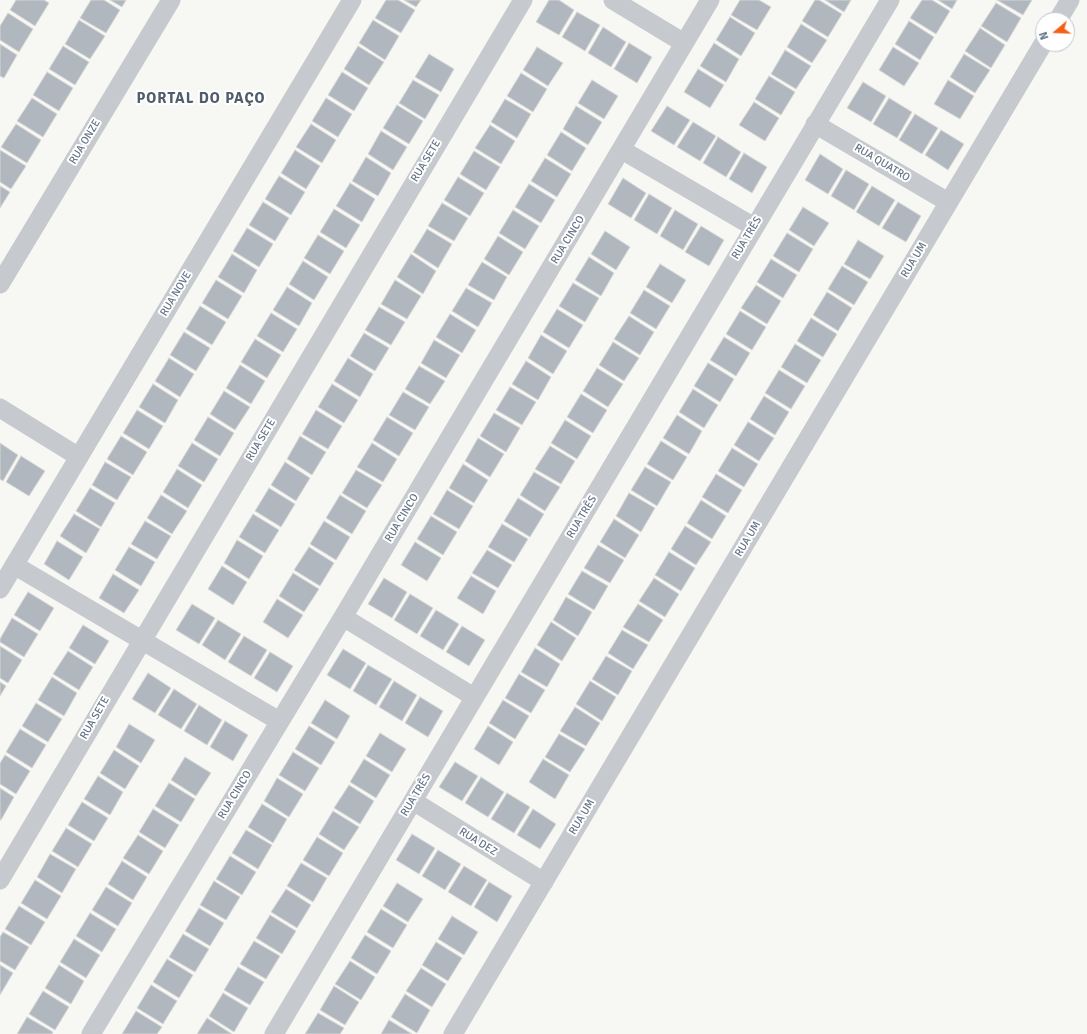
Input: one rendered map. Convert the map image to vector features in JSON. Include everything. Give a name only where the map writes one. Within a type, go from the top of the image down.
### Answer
[{"type":"street","name":"RUA ONZE","points":[[0,284],[171,0]]},
{"type":"street","name":"RUA NOVE","points":[[0,588],[352,0]]},
{"type":"street","name":"RUA SETE","points":[[0,880],[523,0]]},
{"type":"street","points":[[613,0],[684,43]]},
{"type":"street","name":"RUA CINCO","points":[[91,1034],[622,150],[710,0]]},
{"type":"street","name":"RUA TRÊS","points":[[274,1034],[890,0]]},
{"type":"street","points":[[1063,12],[1070,0]]},
{"type":"street","name":"RUA UM","points":[[453,1034],[1038,52]]},
{"type":"street","name":"RUA QUATRO","points":[[815,124],[948,202]]},
{"type":"street","points":[[622,150],[754,227]]},
{"type":"street","points":[[0,408],[79,457]]},
{"type":"street","points":[[14,565],[279,721]]},
{"type":"street","points":[[343,616],[474,697]]},
{"type":"street","name":"RUA DEZ","points":[[413,801],[544,882]]},
{"type":"building","points":[[16,0],[44,0],[49,3],[35,26],[10,10]]},
{"type":"building","points":[[91,0],[104,0],[120,10],[106,33],[80,18]]},
{"type":"building","points":[[110,0],[126,0],[122,7]]},
{"type":"building","points":[[386,0],[398,0],[415,10],[401,33],[375,18]]},
{"type":"building","points":[[404,0],[421,0],[416,7]]},
{"type":"building","points":[[549,0],[559,0],[574,10],[559,35],[536,22]]},
{"type":"building","points":[[740,0],[759,0],[771,7],[757,30],[731,15]]},
{"type":"building","points":[[815,0],[819,0],[842,14],[828,37],[802,21]]},
{"type":"building","points":[[825,0],[851,0],[844,12]]},
{"type":"building","points":[[922,0],[932,0],[950,11],[936,34],[910,18]]},
{"type":"building","points":[[938,0],[957,0],[952,9]]},
{"type":"building","points":[[997,0],[1032,0],[1023,15]]},
{"type":"building","points":[[996,3],[1021,18],[1007,42],[981,26]]},
{"type":"building","points":[[577,12],[600,25],[585,51],[562,37]]},
{"type":"building","points":[[8,13],[33,29],[19,52],[0,40],[0,26]]},
{"type":"building","points":[[730,17],[755,33],[741,56],[716,40]]},
{"type":"building","points":[[79,20],[105,36],[90,59],[65,44]]},
{"type":"building","points":[[373,20],[399,36],[385,60],[359,43]]},
{"type":"building","points":[[909,21],[934,37],[920,60],[895,44]]},
{"type":"building","points":[[801,24],[827,40],[812,63],[787,47]]},
{"type":"building","points":[[603,27],[626,42],[611,67],[588,53]]},
{"type":"building","points":[[980,28],[1005,45],[991,68],[965,51]]},
{"type":"building","points":[[629,43],[652,57],[637,83],[614,69]]},
{"type":"building","points":[[714,43],[739,59],[726,82],[700,66]]},
{"type":"building","points":[[0,44],[17,55],[4,78],[0,76]]},
{"type":"building","points":[[63,46],[89,62],[75,85],[49,69]]},
{"type":"building","points":[[358,46],[384,62],[369,85],[344,69]]},
{"type":"building","points":[[537,47],[563,63],[548,86],[523,70]]},
{"type":"building","points":[[893,47],[919,63],[904,86],[879,70]]},
{"type":"building","points":[[785,50],[811,66],[796,89],[771,74]]},
{"type":"building","points":[[429,54],[454,69],[441,92],[415,77]]},
{"type":"building","points":[[964,54],[990,70],[975,93],[950,77]]},
{"type":"building","points":[[698,69],[724,85],[710,108],[684,92]]},
{"type":"building","points":[[47,72],[73,88],[59,111],[33,95]]},
{"type":"building","points":[[342,72],[368,88],[354,111],[328,95]]},
{"type":"building","points":[[521,73],[547,89],[533,112],[507,96]]},
{"type":"building","points":[[769,76],[795,92],[781,115],[755,99]]},
{"type":"building","points":[[413,80],[439,95],[425,119],[399,103]]},
{"type":"building","points":[[592,80],[618,96],[604,119],[578,103]]},
{"type":"building","points":[[948,80],[974,96],[960,119],[934,104]]},
{"type":"building","points":[[863,82],[886,96],[871,122],[847,108]]},
{"type":"building","points":[[32,98],[57,114],[43,137],[17,121]]},
{"type":"building","points":[[326,98],[352,114],[338,137],[312,121]]},
{"type":"building","points":[[889,98],[912,112],[897,138],[873,124]]},
{"type":"building","points":[[505,99],[531,114],[517,138],[491,122]]},
{"type":"building","points":[[754,102],[779,118],[765,141],[739,125]]},
{"type":"building","points":[[397,105],[423,121],[409,144],[383,128]]},
{"type":"building","points":[[576,106],[602,122],[588,145],[563,129]]},
{"type":"building","points":[[667,106],[690,120],[674,145],[651,131]]},
{"type":"building","points":[[915,114],[938,128],[922,154],[899,140]]},
{"type":"building","points":[[693,122],[716,136],[700,161],[677,147]]},
{"type":"building","points":[[16,124],[41,140],[27,163],[1,147]]},
{"type":"building","points":[[311,124],[336,140],[322,163],[296,147]]},
{"type":"building","points":[[490,125],[515,141],[501,164],[475,148]]},
{"type":"building","points":[[941,130],[964,144],[948,170],[925,155]]},
{"type":"building","points":[[381,131],[407,147],[393,170],[368,154]]},
{"type":"building","points":[[561,132],[586,148],[572,171],[547,155]]},
{"type":"building","points":[[718,137],[741,152],[726,177],[703,163]]},
{"type":"building","points":[[0,150],[26,166],[11,189],[0,182]]},
{"type":"building","points":[[295,150],[320,166],[306,189],[281,173]]},
{"type":"building","points":[[474,151],[500,167],[486,190],[460,174]]},
{"type":"building","points":[[744,153],[767,167],[752,193],[729,179]]},
{"type":"building","points":[[820,154],[843,169],[828,194],[805,180]]},
{"type":"building","points":[[366,157],[391,173],[378,196],[352,181]]},
{"type":"building","points":[[545,158],[571,174],[557,197],[531,181]]},
{"type":"building","points":[[846,170],[869,184],[854,210],[831,196]]},
{"type":"building","points":[[279,176],[305,192],[291,215],[265,199]]},
{"type":"building","points":[[458,177],[484,193],[470,216],[444,200]]},
{"type":"building","points":[[623,178],[646,193],[631,218],[608,204]]},
{"type":"building","points":[[350,183],[375,199],[362,222],[336,206]]},
{"type":"building","points":[[529,184],[555,200],[541,223],[515,207]]},
{"type":"building","points":[[0,186],[10,192],[0,208]]},
{"type":"building","points":[[872,186],[895,200],[879,226],[856,212]]},
{"type":"building","points":[[649,194],[672,208],[657,234],[634,220]]},
{"type":"building","points":[[263,202],[289,218],[275,241],[249,225]]},
{"type":"building","points":[[898,202],[921,216],[906,242],[882,228]]},
{"type":"building","points":[[442,203],[468,218],[454,241],[428,226]]},
{"type":"building","points":[[803,207],[829,223],[814,246],[789,230]]},
{"type":"building","points":[[334,209],[360,225],[346,248],[320,232]]},
{"type":"building","points":[[513,210],[539,226],[525,249],[499,233]]},
{"type":"building","points":[[675,210],[698,224],[683,250],[660,236]]},
{"type":"building","points":[[701,226],[724,240],[709,266],[685,252]]},
{"type":"building","points":[[247,228],[273,244],[259,267],[233,251]]},
{"type":"building","points":[[427,229],[452,244],[438,268],[413,252]]},
{"type":"building","points":[[605,231],[630,247],[616,270],[591,254]]},
{"type":"building","points":[[787,233],[813,249],[799,272],[773,256]]},
{"type":"building","points":[[318,235],[344,251],[330,274],[304,258]]},
{"type":"building","points":[[498,236],[523,252],[509,275],[484,259]]},
{"type":"building","points":[[858,240],[884,256],[870,279],[844,264]]},
{"type":"building","points":[[232,254],[257,270],[244,293],[218,277]]},
{"type":"building","points":[[411,254],[436,271],[423,294],[397,277]]},
{"type":"building","points":[[589,257],[614,273],[601,296],[575,280]]},
{"type":"building","points":[[771,259],[797,275],[783,298],[757,282]]},
{"type":"building","points":[[303,261],[328,277],[314,300],[289,284]]},
{"type":"building","points":[[482,262],[507,277],[494,300],[468,285]]},
{"type":"building","points":[[660,264],[686,280],[672,303],[646,287]]},
{"type":"building","points":[[842,266],[868,282],[854,305],[828,289]]},
{"type":"building","points":[[216,280],[242,296],[228,319],[202,303]]},
{"type":"building","points":[[395,280],[421,296],[407,319],[381,304]]},
{"type":"building","points":[[573,283],[599,298],[585,322],[559,306]]},
{"type":"building","points":[[756,285],[781,301],[767,324],[741,308]]},
{"type":"building","points":[[287,287],[312,303],[299,326],[273,310]]},
{"type":"building","points":[[466,288],[492,303],[478,327],[452,311]]},
{"type":"building","points":[[644,290],[670,306],[656,329],[630,313]]},
{"type":"building","points":[[827,292],[852,308],[838,331],[813,315]]},
{"type":"building","points":[[200,306],[226,322],[212,345],[186,329]]},
{"type":"building","points":[[379,307],[405,322],[391,345],[365,330]]},
{"type":"building","points":[[557,309],[583,325],[569,348],[543,332]]},
{"type":"building","points":[[740,311],[766,327],[752,350],[726,334]]},
{"type":"building","points":[[271,313],[297,329],[283,352],[257,336]]},
{"type":"building","points":[[450,314],[476,330],[462,353],[436,337]]},
{"type":"building","points":[[629,316],[654,332],[640,355],[614,339]]},
{"type":"building","points":[[811,318],[837,334],[823,357],[797,341]]},
{"type":"building","points":[[184,332],[210,348],[196,371],[170,355]]},
{"type":"building","points":[[364,333],[389,348],[375,371],[350,356]]},
{"type":"building","points":[[541,335],[567,351],[553,374],[528,358]]},
{"type":"building","points":[[724,337],[750,353],[736,376],[710,360]]},
{"type":"building","points":[[255,339],[281,355],[267,378],[241,362]]},
{"type":"building","points":[[434,340],[460,355],[446,378],[421,363]]},
{"type":"building","points":[[613,342],[639,358],[624,381],[599,365]]},
{"type":"building","points":[[795,344],[821,360],[807,383],[781,367]]},
{"type":"building","points":[[169,358],[194,374],[180,397],[155,381]]},
{"type":"building","points":[[348,358],[373,374],[360,397],[334,381]]},
{"type":"building","points":[[526,361],[551,377],[538,400],[512,384]]},
{"type":"building","points":[[708,363],[734,379],[720,402],[694,386]]},
{"type":"building","points":[[240,365],[265,381],[251,404],[226,388]]},
{"type":"building","points":[[419,366],[445,381],[430,404],[405,389]]},
{"type":"building","points":[[597,368],[623,384],[608,407],[583,391]]},
{"type":"building","points":[[779,370],[805,386],[791,409],[765,393]]},
{"type":"building","points":[[153,384],[178,400],[165,423],[139,407]]},
{"type":"building","points":[[332,384],[358,400],[344,423],[318,407]]},
{"type":"building","points":[[510,387],[536,402],[522,425],[496,410]]},
{"type":"building","points":[[693,389],[718,405],[704,428],[679,412]]},
{"type":"building","points":[[224,391],[250,407],[235,430],[210,414]]},
{"type":"building","points":[[403,392],[429,407],[415,430],[389,415]]},
{"type":"building","points":[[581,394],[607,410],[593,433],[567,417]]},
{"type":"building","points":[[764,396],[789,412],[775,435],[750,419]]},
{"type":"building","points":[[137,410],[163,426],[149,449],[123,433]]},
{"type":"building","points":[[316,410],[342,426],[328,449],[302,434]]},
{"type":"building","points":[[494,413],[520,428],[506,452],[480,436]]},
{"type":"building","points":[[677,415],[702,431],[689,454],[663,438]]},
{"type":"building","points":[[208,417],[234,433],[220,456],[194,440]]},
{"type":"building","points":[[387,417],[413,433],[399,456],[373,440]]},
{"type":"building","points":[[565,420],[591,436],[577,459],[551,443]]},
{"type":"building","points":[[748,422],[774,438],[759,461],[734,445]]},
{"type":"building","points":[[121,436],[147,452],[133,475],[107,459]]},
{"type":"building","points":[[300,436],[326,452],[312,475],[287,459]]},
{"type":"building","points":[[478,438],[504,454],[490,477],[465,461]]},
{"type":"building","points":[[661,441],[687,457],[673,480],[647,464]]},
{"type":"building","points":[[0,443],[18,455],[3,481],[0,479]]},
{"type":"building","points":[[192,443],[218,459],[204,482],[178,466]]},
{"type":"building","points":[[372,443],[397,459],[383,482],[357,467]]},
{"type":"building","points":[[550,446],[575,461],[561,484],[535,469]]},
{"type":"building","points":[[732,448],[758,464],[744,487],[718,471]]},
{"type":"building","points":[[21,456],[45,471],[29,496],[6,482]]},
{"type":"building","points":[[105,462],[131,477],[117,500],[92,485]]},
{"type":"building","points":[[285,462],[310,478],[296,501],[271,485]]},
{"type":"building","points":[[463,464],[488,480],[474,503],[449,488]]},
{"type":"building","points":[[645,467],[671,482],[657,506],[631,490]]},
{"type":"building","points":[[177,469],[202,485],[188,508],[163,492]]},
{"type":"building","points":[[356,470],[382,485],[367,508],[342,493]]},
{"type":"building","points":[[534,472],[560,487],[545,511],[520,495]]},
{"type":"building","points":[[716,474],[742,490],[728,513],[702,497]]},
{"type":"building","points":[[90,488],[115,503],[101,527],[76,511]]},
{"type":"building","points":[[269,488],[295,504],[281,527],[255,511]]},
{"type":"building","points":[[447,490],[473,506],[459,529],[433,514]]},
{"type":"building","points":[[629,493],[655,508],[641,532],[616,516]]},
{"type":"building","points":[[161,495],[187,511],[172,534],[147,518]]},
{"type":"building","points":[[340,495],[366,511],[352,534],[326,518]]},
{"type":"building","points":[[518,498],[544,514],[530,537],[504,521]]},
{"type":"building","points":[[701,500],[726,516],[712,539],[687,523]]},
{"type":"building","points":[[74,514],[100,529],[86,553],[60,536]]},
{"type":"building","points":[[253,514],[279,530],[265,553],[239,537]]},
{"type":"building","points":[[431,516],[457,532],[443,555],[417,539]]},
{"type":"building","points":[[614,519],[639,535],[625,558],[600,542]]},
{"type":"building","points":[[145,521],[171,536],[157,559],[131,544]]},
{"type":"building","points":[[324,521],[350,537],[336,560],[310,544]]},
{"type":"building","points":[[502,524],[528,539],[514,562],[488,547]]},
{"type":"building","points":[[685,526],[711,542],[696,565],[671,549]]},
{"type":"building","points":[[237,540],[263,556],[249,579],[224,563]]},
{"type":"building","points":[[57,541],[83,557],[69,580],[44,564]]},
{"type":"building","points":[[415,542],[441,558],[427,581],[401,565]]},
{"type":"building","points":[[598,545],[624,560],[610,583],[584,568]]},
{"type":"building","points":[[129,547],[155,562],[141,586],[115,570]]},
{"type":"building","points":[[309,547],[334,563],[320,586],[294,570]]},
{"type":"building","points":[[487,550],[512,565],[498,588],[472,573]]},
{"type":"building","points":[[669,552],[695,568],[681,591],[655,575]]},
{"type":"building","points":[[222,566],[247,582],[233,605],[208,589]]},
{"type":"building","points":[[582,571],[608,586],[594,610],[568,594]]},
{"type":"building","points":[[293,573],[319,589],[304,612],[279,596]]},
{"type":"building","points":[[113,574],[139,590],[124,613],[99,598]]},
{"type":"building","points":[[471,576],[496,591],[483,614],[457,598]]},
{"type":"building","points":[[384,578],[407,592],[392,618],[368,604]]},
{"type":"building","points":[[654,578],[679,594],[665,617],[639,601]]},
{"type":"building","points":[[28,592],[54,608],[40,631],[14,615]]},
{"type":"building","points":[[410,594],[433,608],[417,634],[394,620]]},
{"type":"building","points":[[566,597],[592,612],[578,636],[553,620]]},
{"type":"building","points":[[277,599],[303,615],[288,638],[263,622]]},
{"type":"building","points":[[192,604],[215,618],[199,644],[176,630]]},
{"type":"building","points":[[638,604],[663,620],[649,642],[623,627]]},
{"type":"building","points":[[436,610],[459,624],[443,650],[420,636]]},
{"type":"building","points":[[12,618],[38,634],[24,657],[0,642],[0,639]]},
{"type":"building","points":[[218,620],[241,634],[225,660],[202,645]]},
{"type":"building","points":[[551,622],[576,638],[562,661],[537,645]]},
{"type":"building","points":[[83,625],[109,641],[95,664],[69,648]]},
{"type":"building","points":[[462,626],[485,640],[469,666],[446,652]]},
{"type":"building","points":[[622,630],[648,645],[633,669],[608,653]]},
{"type":"building","points":[[244,636],[267,650],[251,676],[228,662]]},
{"type":"building","points":[[0,646],[22,660],[8,683],[0,678]]},
{"type":"building","points":[[535,648],[560,664],[547,687],[521,672]]},
{"type":"building","points":[[343,649],[366,663],[350,689],[327,675]]},
{"type":"building","points":[[68,651],[93,667],[79,690],[53,674]]},
{"type":"building","points":[[270,652],[293,666],[277,692],[254,678]]},
{"type":"building","points":[[606,656],[632,671],[618,695],[592,679]]},
{"type":"building","points":[[368,665],[392,679],[376,705],[353,691]]},
{"type":"building","points":[[148,673],[171,688],[155,713],[132,699]]},
{"type":"building","points":[[519,674],[545,690],[531,713],[505,698]]},
{"type":"building","points":[[52,677],[77,693],[64,716],[38,700]]},
{"type":"building","points":[[394,681],[417,695],[402,721],[379,707]]},
{"type":"building","points":[[590,681],[616,697],[602,721],[576,704]]},
{"type":"building","points":[[0,682],[6,686],[0,696]]},
{"type":"building","points":[[174,689],[197,704],[181,729],[158,715]]},
{"type":"building","points":[[420,697],[443,711],[428,737],[405,723]]},
{"type":"building","points":[[325,700],[350,716],[337,739],[311,723]]},
{"type":"building","points":[[503,700],[529,716],[515,739],[489,723]]},
{"type":"building","points":[[36,703],[62,719],[48,742],[22,726]]},
{"type":"building","points":[[199,705],[222,720],[207,745],[184,731]]},
{"type":"building","points":[[575,707],[600,723],[586,746],[560,731]]},
{"type":"building","points":[[225,721],[248,735],[233,761],[210,747]]},
{"type":"building","points":[[129,724],[155,740],[141,763],[116,747]]},
{"type":"building","points":[[309,726],[335,742],[321,765],[295,749]]},
{"type":"building","points":[[488,726],[513,742],[499,765],[474,749]]},
{"type":"building","points":[[20,729],[46,745],[32,768],[6,752]]},
{"type":"building","points":[[380,733],[406,749],[392,772],[366,756]]},
{"type":"building","points":[[559,734],[585,749],[570,772],[545,757]]},
{"type":"building","points":[[114,750],[139,766],[125,789],[100,773]]},
{"type":"building","points":[[293,752],[319,768],[305,791],[279,775]]},
{"type":"building","points":[[5,755],[30,771],[16,794],[0,784],[0,763]]},
{"type":"building","points":[[185,757],[211,773],[196,796],[171,780]]},
{"type":"building","points":[[364,759],[390,775],[376,798],[350,782]]},
{"type":"building","points":[[543,759],[569,775],[555,799],[529,782]]},
{"type":"building","points":[[455,762],[478,776],[462,801],[439,787]]},
{"type":"building","points":[[98,776],[123,792],[110,815],[84,799]]},
{"type":"building","points":[[481,777],[504,792],[488,817],[465,803]]},
{"type":"building","points":[[277,778],[303,794],[289,817],[264,801]]},
{"type":"building","points":[[169,783],[195,799],[181,822],[155,806]]},
{"type":"building","points":[[349,785],[374,801],[360,824],[334,808]]},
{"type":"building","points":[[0,788],[14,797],[1,820],[0,820]]},
{"type":"building","points":[[507,793],[530,807],[514,833],[491,819]]},
{"type":"building","points":[[82,802],[108,818],[94,841],[68,825]]},
{"type":"building","points":[[262,804],[287,819],[273,843],[248,827]]},
{"type":"building","points":[[153,809],[179,825],[165,848],[139,832]]},
{"type":"building","points":[[533,809],[556,824],[540,849],[517,835]]},
{"type":"building","points":[[333,811],[359,827],[344,850],[319,834]]},
{"type":"building","points":[[66,828],[92,844],[78,867],[52,851]]},
{"type":"building","points":[[246,830],[272,845],[258,869],[232,853]]},
{"type":"building","points":[[412,834],[435,848],[419,874],[396,860]]},
{"type":"building","points":[[138,835],[163,851],[149,874],[123,858]]},
{"type":"building","points":[[317,837],[343,853],[329,876],[303,860]]},
{"type":"building","points":[[438,850],[461,864],[445,890],[422,876]]},
{"type":"building","points":[[50,854],[76,869],[62,893],[37,877]]},
{"type":"building","points":[[230,856],[256,872],[242,895],[216,879]]},
{"type":"building","points":[[122,861],[147,877],[133,900],[108,884]]},
{"type":"building","points":[[301,863],[327,878],[313,902],[287,886]]},
{"type":"building","points":[[464,866],[487,880],[471,906],[448,892]]},
{"type":"building","points":[[35,880],[61,896],[47,919],[21,903]]},
{"type":"building","points":[[214,881],[240,897],[226,920],[200,905]]},
{"type":"building","points":[[489,882],[512,896],[497,922],[474,907]]},
{"type":"building","points":[[397,883],[423,899],[408,922],[383,906]]},
{"type":"building","points":[[106,887],[132,903],[118,926],[92,910]]},
{"type":"building","points":[[286,889],[311,905],[297,928],[271,912]]},
{"type":"building","points":[[19,906],[45,922],[31,945],[5,929]]},
{"type":"building","points":[[199,908],[224,923],[210,946],[185,931]]},
{"type":"building","points":[[381,909],[407,925],[393,948],[367,932]]},
{"type":"building","points":[[90,913],[116,929],[102,952],[76,936]]},
{"type":"building","points":[[270,915],[296,931],[282,954],[256,938]]},
{"type":"building","points":[[452,916],[478,932],[464,955],[438,939]]},
{"type":"building","points":[[3,932],[29,947],[15,970],[0,961],[0,937]]},
{"type":"building","points":[[183,934],[209,949],[195,972],[169,957]]},
{"type":"building","points":[[365,935],[391,951],[377,974],[351,958]]},
{"type":"building","points":[[74,939],[100,955],[86,978],[60,962]]},
{"type":"building","points":[[254,941],[280,956],[266,979],[240,964]]},
{"type":"building","points":[[436,942],[462,958],[448,981],[422,965]]},
{"type":"building","points":[[167,959],[193,975],[179,998],[153,982]]},
{"type":"building","points":[[350,961],[375,977],[361,1000],[335,984]]},
{"type":"building","points":[[0,965],[13,973],[0,995]]},
{"type":"building","points":[[59,965],[84,981],[71,1004],[45,988]]},
{"type":"building","points":[[238,967],[264,982],[250,1005],[224,990]]},
{"type":"building","points":[[421,968],[446,984],[432,1007],[406,991]]},
{"type":"building","points":[[151,985],[177,1001],[163,1024],[137,1008]]},
{"type":"building","points":[[334,986],[359,1002],[345,1025],[320,1010]]},
{"type":"building","points":[[43,991],[69,1007],[55,1030],[29,1014]]},
{"type":"building","points":[[223,993],[248,1008],[234,1032],[209,1016]]},
{"type":"building","points":[[405,994],[430,1010],[417,1033],[391,1017]]},
{"type":"building","points":[[136,1011],[162,1027],[157,1034],[122,1034]]},
{"type":"building","points":[[318,1013],[344,1028],[340,1034],[305,1034]]},
{"type":"building","points":[[27,1017],[53,1032],[52,1034],[17,1034]]},
{"type":"building","points":[[207,1018],[232,1034],[197,1034]]},
{"type":"building","points":[[389,1020],[412,1034],[381,1034]]},
{"type":"district","name":"PORTAL DO PAÇO","points":[[201,99]]}]
